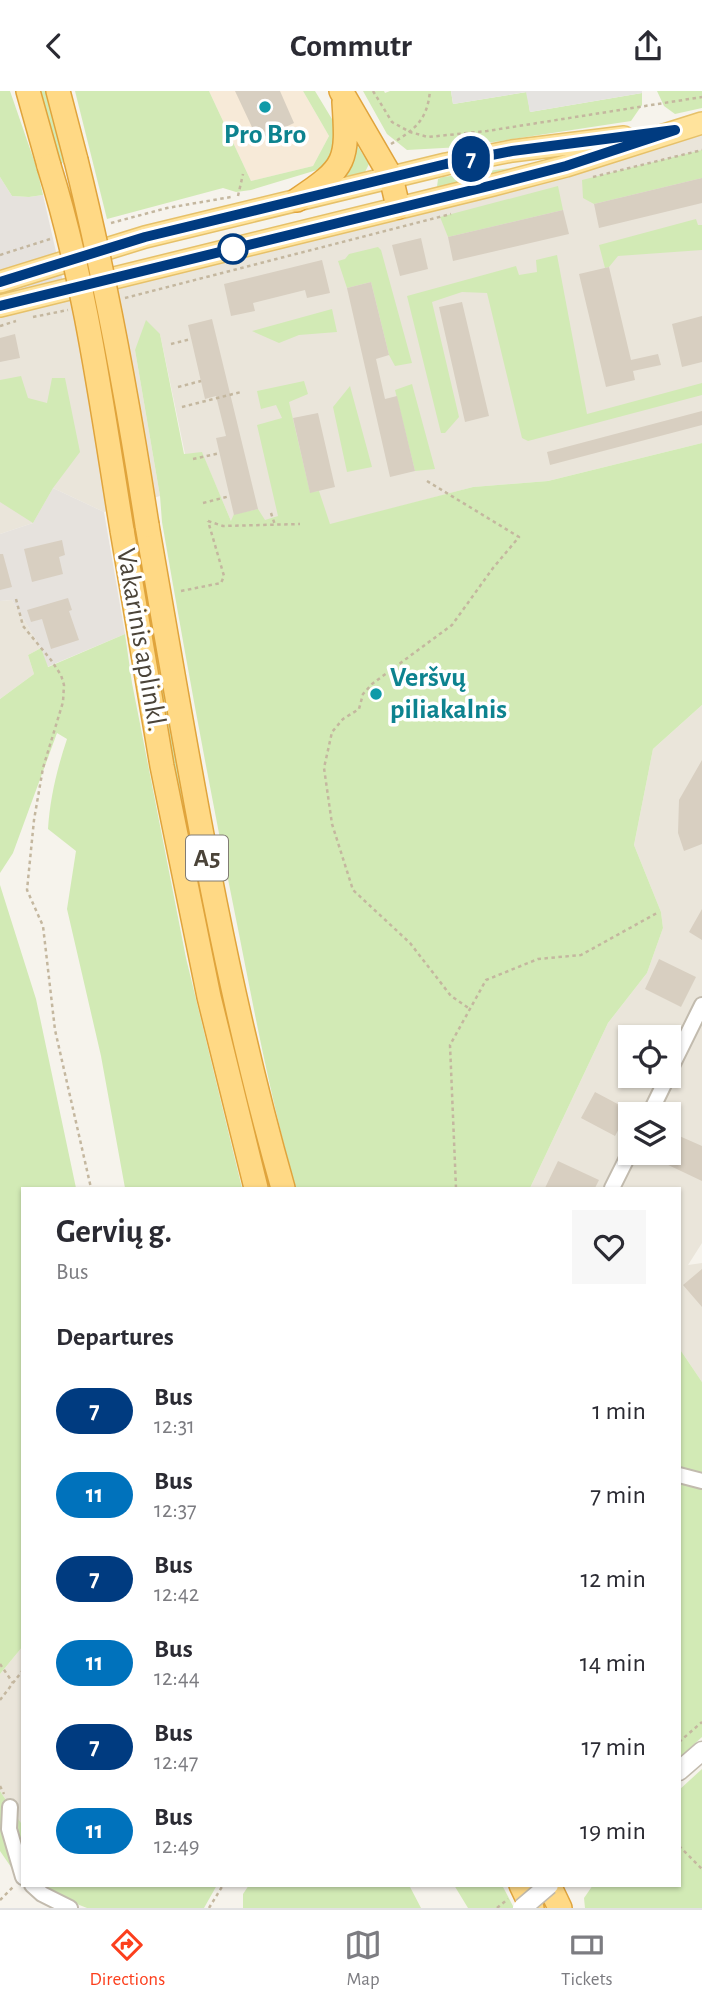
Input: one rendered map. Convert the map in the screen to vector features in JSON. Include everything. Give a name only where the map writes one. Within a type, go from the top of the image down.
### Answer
[{"type":"highway","name":"Vakarinis aplinkl.","points":[[28,91],[65,216],[93,355],[162,766],[212,1011],[256,1187]]},
{"type":"highway","name":"Vakarinis aplinkl.","points":[[58,91],[90,219],[130,420],[187,755],[232,985],[283,1187]]},
{"type":"highway","points":[[342,93],[391,177],[398,207]]},
{"type":"highway","points":[[297,200],[322,183],[340,166],[346,150],[342,93]]},
{"type":"highway","points":[[522,1887],[532,1908]]},
{"type":"highway","points":[[550,1887],[560,1908]]},
{"type":"main road","points":[[0,306],[158,269],[359,228],[398,207],[566,166],[702,123]]},
{"type":"main road","points":[[0,282],[145,237],[391,177],[512,151],[675,130]]},
{"type":"street","points":[[681,1048],[702,1005]]},
{"type":"street","points":[[612,1187],[624,1165]]},
{"type":"street","points":[[681,1476],[702,1481]]},
{"type":"street","points":[[681,1769],[702,1751]]},
{"type":"street","points":[[10,1807],[9,1829],[21,1870]]},
{"type":"street","points":[[34,1887],[70,1908]]},
{"type":"street","points":[[522,1908],[547,1887]]},
{"type":"path","points":[[373,91],[392,122],[410,132],[428,137],[487,131],[702,97]]},
{"type":"path","points":[[410,132],[426,114],[430,91]]},
{"type":"path","points":[[238,196],[243,174]]},
{"type":"path","points":[[106,224],[167,208],[249,193]]},
{"type":"path","points":[[121,299],[359,228]]},
{"type":"path","points":[[0,255],[57,237]]},
{"type":"path","points":[[0,325],[67,310]]},
{"type":"path","points":[[171,344],[191,339]]},
{"type":"path","points":[[178,387],[201,381]]},
{"type":"path","points":[[183,407],[241,392]]},
{"type":"path","points":[[192,460],[220,453]]},
{"type":"path","points":[[427,481],[519,537],[452,625],[372,684],[363,694],[359,709],[343,719],[332,732],[324,768],[332,824],[352,890],[410,943],[451,996],[470,1010]]},
{"type":"path","points":[[203,503],[230,496]]},
{"type":"path","points":[[271,513],[275,525]]},
{"type":"path","points":[[181,591],[222,583],[224,576],[208,521],[223,526],[300,524]]},
{"type":"path","points":[[16,599],[23,626],[61,675],[64,685],[63,702],[43,768],[28,862],[27,890],[43,926],[55,1030],[91,1187]]},
{"type":"path","points":[[456,1187],[450,1045],[486,981],[538,959],[581,955],[657,913]]},
{"type":"path","points":[[0,1664],[13,1683]]},
{"type":"path","points":[[0,1700],[21,1673]]},
{"type":"path","points":[[681,1740],[702,1722]]},
{"type":"path","points":[[681,1848],[702,1869]]},
{"type":"path","points":[[0,1900],[21,1879]]},
{"type":"path","points":[[209,1908],[222,1887]]},
{"type":"shaded area","points":[[209,91],[303,91],[329,136],[313,166],[251,181]]},
{"type":"shaded area","points":[[451,91],[642,93],[530,112],[526,92],[453,104]]},
{"type":"shaded area","points":[[702,123],[702,443],[548,481],[473,487],[330,525],[231,521],[202,453],[185,454],[160,334],[135,350],[160,496],[104,512],[53,488],[33,523],[0,534],[0,306]]},
{"type":"shaded area","points":[[0,177],[12,196],[43,195],[65,291],[0,306]]},
{"type":"shaded area","points":[[53,488],[104,512],[125,634],[47,667],[41,648],[12,600],[0,601],[0,534],[33,523]]},
{"type":"shaded area","points":[[12,600],[41,648],[28,655],[34,674],[0,699],[0,601]]},
{"type":"shaded area","points":[[702,705],[702,1243],[688,1265],[702,1263],[702,1382],[681,1351],[681,1187],[530,1187],[608,1023],[647,973],[663,928],[661,912],[634,845],[653,749]]},
{"type":"shaded area","points":[[21,1648],[21,1823],[0,1791],[0,1674]]},
{"type":"green space","points":[[0,91],[10,91],[37,169],[43,195],[12,196],[0,177]]},
{"type":"green space","points":[[40,91],[46,91],[68,162],[60,163]]},
{"type":"green space","points":[[75,91],[209,91],[251,181],[313,166],[329,136],[303,91],[315,91],[338,129],[340,140],[330,160],[317,170],[251,190],[236,192],[223,188],[107,219]]},
{"type":"green space","points":[[363,91],[451,91],[453,104],[527,92],[530,112],[642,93],[642,105],[631,121],[461,147],[407,150],[387,134]]},
{"type":"green space","points":[[657,91],[702,91],[702,108],[675,114],[664,106]]},
{"type":"green space","points":[[353,139],[369,164],[363,176],[334,183]]},
{"type":"green space","points":[[702,150],[702,178],[594,204],[583,198],[582,180]]},
{"type":"green space","points":[[510,168],[437,187],[438,179],[443,177]]},
{"type":"green space","points":[[558,186],[563,210],[448,237],[440,217]]},
{"type":"green space","points":[[696,219],[698,225],[702,225],[702,250],[618,256],[605,268],[599,245]]},
{"type":"green space","points":[[378,247],[412,363],[395,366],[389,355],[371,282],[347,288],[338,261],[349,254]]},
{"type":"green space","points":[[557,255],[587,414],[702,383],[702,395],[528,441],[522,438],[487,293],[462,292],[432,302],[459,417],[445,433],[441,433],[407,296],[516,266],[519,275],[537,272],[536,260]]},
{"type":"green space","points":[[332,309],[337,332],[299,335],[279,343],[252,331]]},
{"type":"green space","points":[[146,320],[160,334],[184,454],[202,452],[231,521],[234,514],[258,509],[265,520],[278,516],[257,425],[282,418],[276,405],[261,409],[257,391],[304,381],[308,394],[289,402],[310,492],[319,491],[330,524],[473,487],[548,481],[702,443],[702,705],[653,749],[634,845],[661,912],[663,928],[647,973],[608,1023],[530,1187],[296,1187],[272,1094],[209,780],[162,522],[135,350]]},
{"type":"green space","points":[[21,376],[28,398],[47,403],[52,378],[65,378],[80,452],[53,488],[33,523],[0,502],[0,380]]},
{"type":"green space","points":[[412,384],[435,469],[415,471],[395,390]]},
{"type":"green space","points":[[350,386],[372,467],[347,472],[333,407]]},
{"type":"green space","points":[[154,607],[241,1068],[271,1187],[266,1187],[248,1116],[200,899],[147,608]]},
{"type":"green space","points":[[125,634],[132,683],[186,958],[242,1187],[125,1187],[101,1056],[67,909],[76,851],[48,829],[54,784],[67,739],[57,733],[13,853],[0,873],[0,699],[34,674],[28,655],[41,648],[48,667]]},
{"type":"green space","points":[[0,885],[36,999],[76,1187],[21,1187],[21,1648],[0,1674]]},
{"type":"green space","points":[[681,1351],[702,1382],[702,1737],[681,1756]]},
{"type":"green space","points":[[702,1769],[702,1908],[585,1908],[584,1898],[592,1887],[681,1887],[681,1788]]},
{"type":"green space","points":[[0,1791],[21,1823],[21,1875],[13,1870],[0,1851]]},
{"type":"green space","points":[[40,1887],[216,1887],[204,1908],[87,1908]]},
{"type":"green space","points":[[248,1887],[410,1887],[421,1908],[243,1908],[243,1894]]},
{"type":"green space","points":[[455,1887],[503,1887],[514,1908],[468,1908]]},
{"type":"building","name":"Pro Bro","points":[[235,91],[280,91],[294,123],[258,140]]},
{"type":"building","points":[[702,178],[702,203],[599,228],[594,204]]},
{"type":"building","points":[[563,210],[569,234],[453,261],[448,237]]},
{"type":"building","points":[[421,238],[428,269],[400,276],[392,245]]},
{"type":"building","points":[[322,260],[330,293],[307,298],[305,290],[253,303],[255,311],[231,316],[224,284]]},
{"type":"building","points":[[609,267],[631,360],[658,354],[661,365],[633,371],[635,380],[606,387],[579,274]]},
{"type":"building","points":[[371,282],[389,355],[376,359],[385,399],[397,396],[415,471],[390,477],[347,288]]},
{"type":"building","points":[[462,302],[489,416],[465,422],[439,307]]},
{"type":"building","points":[[702,316],[702,362],[682,367],[672,324]]},
{"type":"building","points":[[212,319],[258,509],[234,515],[216,438],[226,436],[216,396],[205,399],[188,325]]},
{"type":"building","points":[[15,334],[20,358],[0,362],[0,338]]},
{"type":"building","points":[[702,411],[702,425],[550,465],[547,452]]},
{"type":"building","points":[[318,413],[335,487],[310,493],[293,418]]},
{"type":"building","points":[[62,540],[65,555],[59,557],[63,574],[32,582],[24,549]]},
{"type":"building","points":[[0,554],[3,554],[12,587],[0,590]]},
{"type":"building","points":[[68,598],[72,610],[69,611],[79,640],[51,649],[42,619],[31,622],[27,610]]},
{"type":"building","points":[[702,760],[702,844],[684,851],[678,833],[679,800]]},
{"type":"building","points":[[702,909],[702,940],[689,932]]},
{"type":"building","points":[[659,959],[696,977],[681,1007],[645,989]]},
{"type":"building","points":[[595,1092],[618,1104],[618,1130],[615,1136],[581,1118]]},
{"type":"building","points":[[681,1137],[702,1146],[702,1181],[668,1165],[681,1165]]},
{"type":"building","points":[[558,1161],[599,1180],[596,1187],[545,1187]]},
{"type":"building","points":[[702,1269],[702,1307],[683,1285]]},
{"type":"bus line","name":"7","points":[[0,282],[145,237],[446,164],[512,151],[675,130],[566,166],[0,306]]},
{"type":"place","name":"Pro Bro","points":[[265,107]]},
{"type":"place","name":"Veršvų piliakalnis","points":[[376,694]]}]
